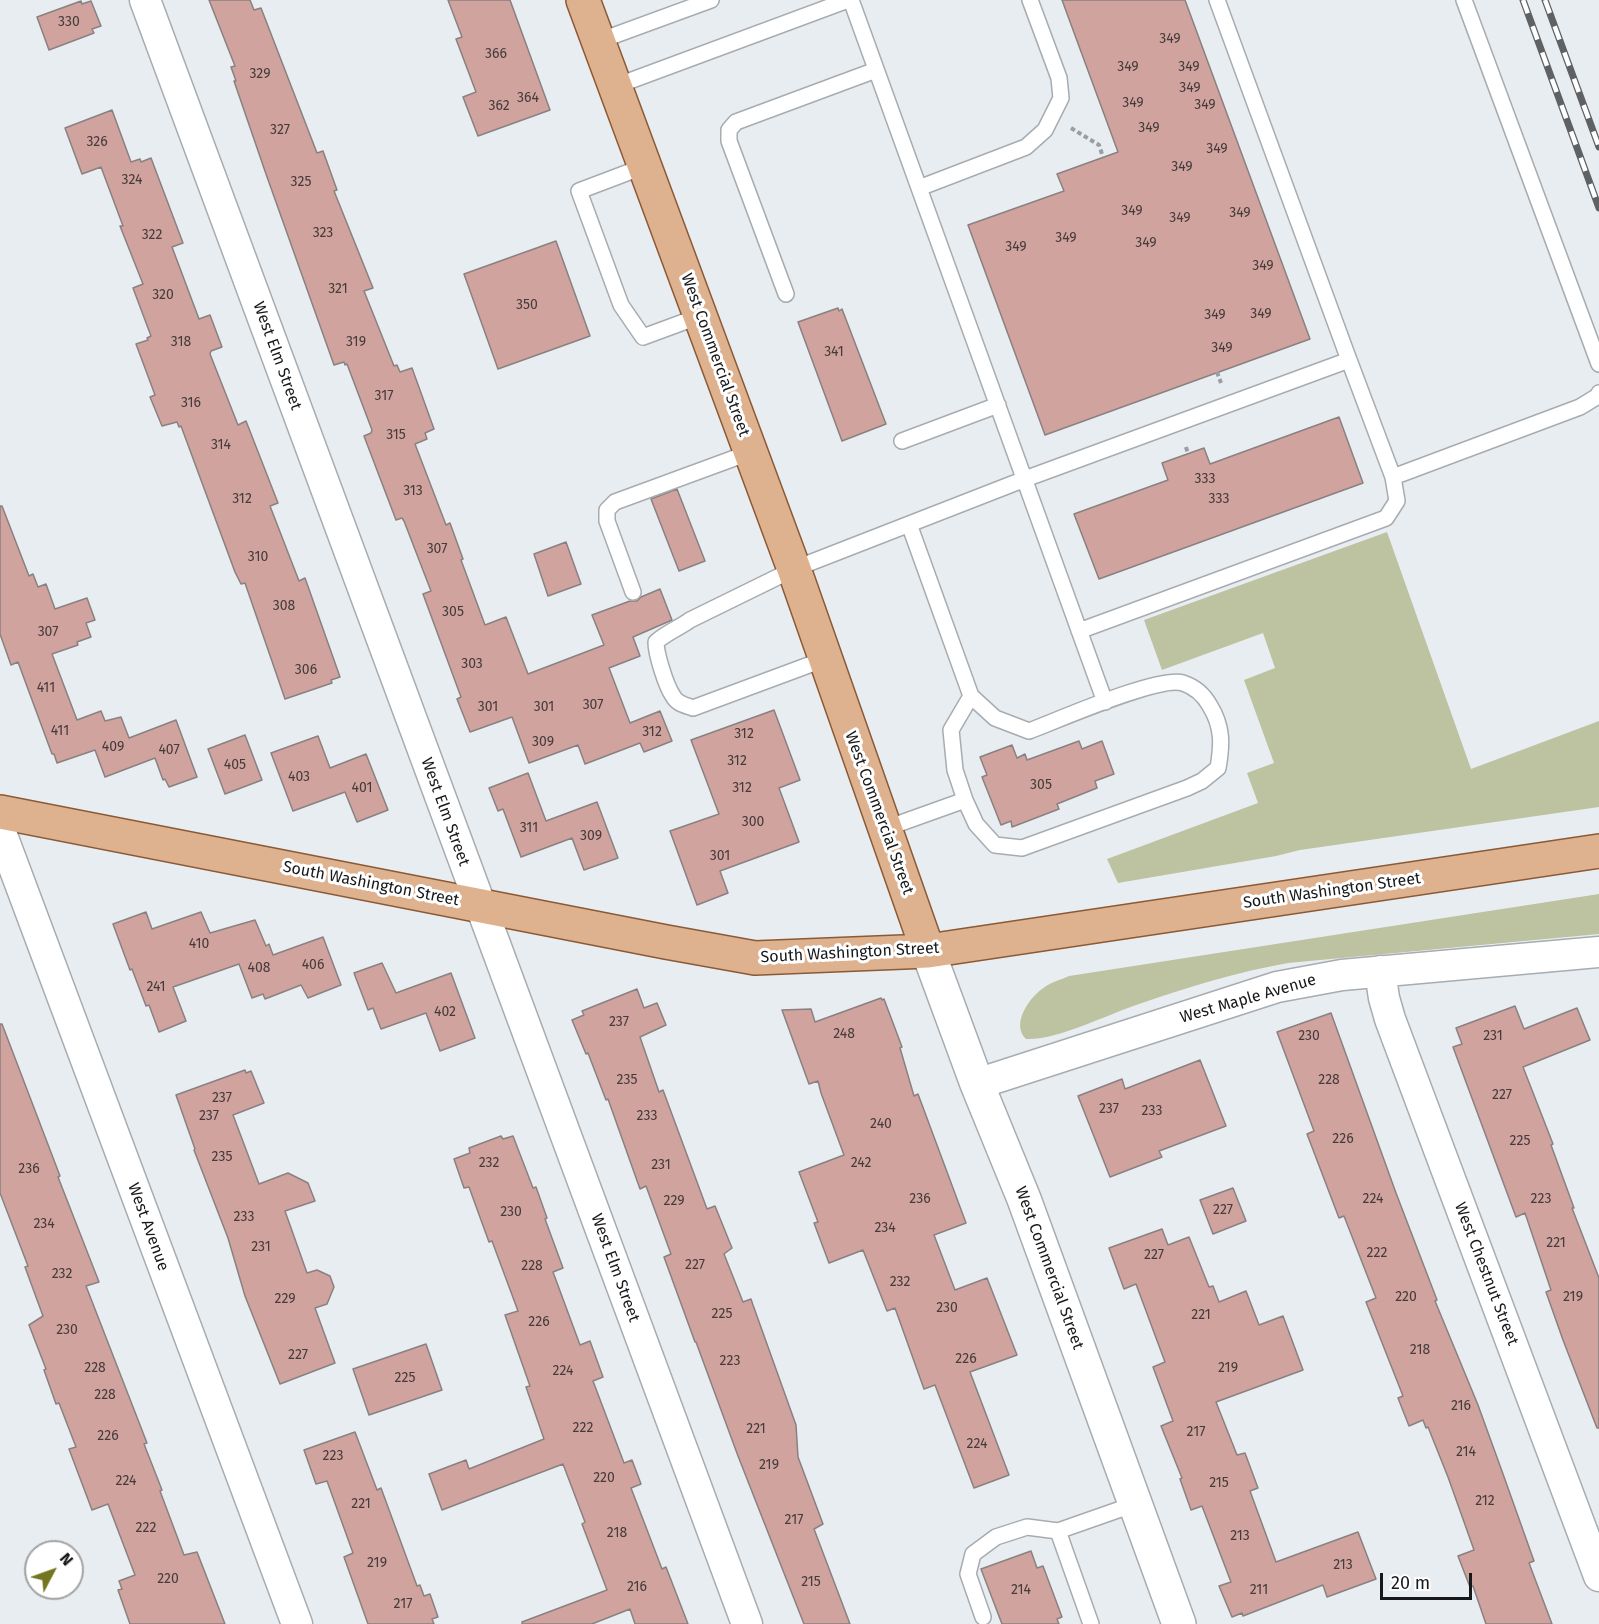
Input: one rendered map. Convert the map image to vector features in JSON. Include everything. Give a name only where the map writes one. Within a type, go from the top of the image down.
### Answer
[{"type":"main road","name":"West Commercial Street","points":[[584,0],[794,569],[928,951]]},
{"type":"main road","name":"South Washington Street","points":[[0,812],[709,950],[755,957],[928,951],[1599,851]]},
{"type":"street","name":"West Elm Street","points":[[145,0],[747,1624]]},
{"type":"street","name":"West Avenue","points":[[0,830],[297,1624]]},
{"type":"street","name":"West Commercial Street","points":[[928,951],[977,1084],[1024,1199],[1179,1624]]},
{"type":"street","name":"West Maple Avenue","points":[[977,1084],[1277,987],[1342,975],[1599,952]]},
{"type":"street","name":"West Chestnut Street","points":[[1380,971],[1390,1019],[1599,1576]]},
{"type":"lane","points":[[599,41],[711,0]]},
{"type":"lane","points":[[616,86],[850,0],[1105,702]]},
{"type":"lane","points":[[919,188],[1026,147],[1046,130],[1061,98],[1059,78],[1030,0]]},
{"type":"lane","points":[[1079,631],[1386,518],[1397,501],[1393,477],[1217,0]]},
{"type":"lane","points":[[1464,0],[1599,364]]},
{"type":"lane","points":[[786,294],[729,141],[729,130],[736,122],[876,70]]},
{"type":"lane","points":[[645,166],[579,191],[621,305],[643,337],[700,316]]},
{"type":"lane","points":[[825,659],[693,708],[680,704],[673,697],[656,651],[656,642],[690,620],[794,569],[1025,479],[1349,360]]},
{"type":"lane","points":[[1393,477],[1580,407],[1598,396],[1599,393]]},
{"type":"lane","points":[[902,441],[998,405]]},
{"type":"lane","points":[[633,592],[607,521],[607,510],[615,502],[751,452]]},
{"type":"lane","points":[[909,524],[971,696],[995,718],[1029,731],[1157,683],[1181,682],[1204,695],[1218,719],[1222,745],[1218,768],[1202,782],[1022,848],[995,845],[976,824],[955,770],[951,730],[971,696]]},
{"type":"lane","points":[[884,829],[965,800]]},
{"type":"lane","points":[[983,1617],[968,1574],[973,1554],[996,1537],[1027,1527],[1058,1531],[1135,1504]]},
{"type":"lane","points":[[1058,1531],[1091,1624]]},
{"type":"path","points":[[1052,118],[1099,145],[1103,157]]},
{"type":"path","points":[[1217,372],[1221,385]]},
{"type":"path","points":[[1186,447],[1188,454]]},
{"type":"green space","points":[[1387,532],[1471,769],[1599,721],[1599,807],[1300,850],[1118,883],[1107,859],[1258,803],[1247,773],[1274,763],[1244,680],[1275,668],[1263,633],[1162,670],[1144,620]]},
{"type":"green space","points":[[1599,894],[1599,934],[1288,963],[1194,986],[1052,1036],[1026,1039],[1020,1027],[1023,1012],[1031,999],[1048,985],[1069,976]]},
{"type":"building","points":[[209,0],[250,0],[254,10],[261,8],[317,153],[323,151],[337,190],[334,191],[373,288],[364,291],[394,366],[397,365],[400,372],[412,368],[434,429],[425,433],[427,439],[415,444],[446,525],[450,523],[485,625],[506,617],[528,674],[604,645],[592,615],[630,601],[637,601],[660,589],[672,620],[633,637],[640,656],[609,668],[630,723],[660,711],[672,741],[644,752],[640,743],[585,764],[578,745],[529,763],[512,717],[470,732],[457,699],[461,697],[423,594],[431,591],[404,521],[402,518],[396,520],[364,436],[372,430],[347,364],[345,365],[344,362],[334,365],[234,81],[236,81],[231,67],[235,66]]},
{"type":"building","points":[[448,0],[510,0],[550,110],[478,136],[463,97],[476,92],[456,39],[462,37]]},
{"type":"building","points":[[1062,0],[1185,0],[1310,339],[1045,435],[968,225],[1064,191],[1057,174],[1118,152]]},
{"type":"building","points":[[81,1],[82,4],[91,1],[101,26],[92,29],[94,33],[49,50],[37,17]]},
{"type":"building","points":[[112,110],[131,162],[140,159],[141,162],[151,158],[183,243],[172,247],[199,319],[210,315],[222,347],[211,351],[210,354],[238,425],[246,421],[278,503],[270,506],[299,581],[305,578],[340,677],[331,680],[332,683],[285,699],[245,583],[241,584],[235,572],[181,426],[179,427],[177,422],[162,426],[150,397],[155,395],[136,344],[148,340],[147,338],[151,336],[133,288],[143,284],[120,226],[123,226],[101,167],[82,174],[65,128]]},
{"type":"building","points":[[556,241],[590,336],[498,369],[464,274]]},
{"type":"building","points":[[838,308],[839,311],[842,309],[886,424],[842,441],[798,322]]},
{"type":"building","points":[[1339,417],[1363,483],[1099,579],[1074,514],[1168,480],[1162,463],[1204,448],[1210,464]]},
{"type":"building","points":[[677,489],[705,561],[679,571],[651,499]]},
{"type":"building","points":[[0,506],[2,506],[29,576],[33,574],[38,587],[46,584],[55,609],[87,598],[95,620],[86,623],[91,637],[77,642],[78,645],[52,654],[77,720],[101,711],[105,721],[121,717],[129,738],[176,720],[197,777],[169,787],[165,779],[163,780],[155,758],[105,777],[95,750],[57,763],[18,662],[11,665],[0,634]]},
{"type":"building","points":[[566,542],[581,584],[548,596],[534,554]]},
{"type":"building","points":[[774,710],[800,780],[779,788],[799,842],[720,871],[728,893],[697,905],[670,831],[719,814],[691,740]]},
{"type":"building","points":[[245,735],[262,780],[225,794],[208,749]]},
{"type":"building","points":[[318,736],[330,768],[366,754],[388,810],[357,822],[345,792],[293,811],[271,753]]},
{"type":"building","points":[[1079,741],[1082,749],[1102,741],[1114,774],[1095,781],[1097,788],[1057,804],[1059,809],[1012,827],[1011,821],[1001,825],[982,777],[987,775],[980,757],[1012,745],[1017,758],[1025,754],[1027,760]]},
{"type":"building","points":[[528,773],[546,821],[597,802],[618,858],[584,870],[572,838],[521,857],[503,809],[498,811],[489,788]]},
{"type":"building","points":[[146,912],[152,929],[201,912],[210,933],[255,920],[266,946],[269,944],[273,955],[323,937],[341,985],[308,998],[301,985],[265,999],[263,994],[252,998],[239,964],[173,987],[186,1021],[159,1032],[149,1005],[146,1006],[132,969],[130,970],[113,924]]},
{"type":"building","points":[[382,963],[396,993],[451,973],[475,1038],[440,1051],[426,1013],[381,1029],[373,1008],[368,1010],[354,973]]},
{"type":"building","points":[[637,989],[644,1008],[657,1003],[666,1025],[640,1037],[659,1092],[663,1090],[707,1209],[715,1206],[732,1248],[724,1254],[743,1302],[751,1299],[796,1425],[798,1457],[823,1524],[814,1529],[850,1624],[804,1624],[664,1257],[671,1254],[646,1186],[640,1189],[608,1099],[606,1100],[588,1053],[586,1054],[572,1020],[584,1015],[582,1011]]},
{"type":"building","points":[[881,998],[884,999],[902,1047],[900,1048],[914,1096],[918,1094],[966,1223],[934,1235],[955,1290],[987,1278],[1017,1355],[970,1372],[1009,1475],[974,1488],[935,1385],[924,1389],[895,1308],[887,1311],[863,1250],[829,1263],[814,1223],[818,1222],[799,1172],[844,1155],[818,1081],[809,1084],[782,1010],[811,1009],[815,1022]]},
{"type":"building","points":[[1515,1006],[1524,1029],[1577,1008],[1590,1040],[1523,1067],[1553,1144],[1551,1145],[1574,1208],[1572,1208],[1599,1278],[1599,1428],[1597,1428],[1546,1292],[1551,1290],[1525,1213],[1516,1217],[1453,1047],[1462,1044],[1456,1028]]},
{"type":"building","points":[[1331,1013],[1437,1300],[1435,1301],[1478,1405],[1503,1474],[1534,1561],[1529,1563],[1552,1624],[1486,1624],[1473,1586],[1470,1587],[1458,1556],[1474,1550],[1448,1477],[1428,1427],[1426,1428],[1423,1420],[1409,1426],[1398,1398],[1403,1396],[1366,1302],[1376,1298],[1344,1216],[1339,1218],[1307,1134],[1314,1131],[1277,1032]]},
{"type":"building","points":[[0,1024],[2,1024],[99,1282],[86,1286],[147,1443],[144,1444],[184,1555],[197,1552],[225,1624],[130,1624],[118,1590],[122,1589],[119,1581],[135,1575],[108,1504],[92,1510],[69,1449],[76,1447],[59,1403],[56,1404],[44,1370],[46,1369],[29,1325],[43,1316],[25,1267],[28,1266],[0,1193]]},
{"type":"building","points":[[1200,1060],[1226,1126],[1159,1151],[1162,1157],[1110,1177],[1078,1096],[1122,1079],[1125,1089]]},
{"type":"building","points":[[245,1070],[246,1073],[251,1071],[264,1103],[233,1115],[259,1184],[288,1173],[308,1183],[315,1201],[285,1211],[307,1273],[317,1270],[330,1276],[334,1287],[327,1304],[315,1308],[335,1363],[280,1384],[245,1296],[228,1238],[194,1150],[176,1095]]},
{"type":"building","points":[[501,1136],[503,1139],[513,1136],[533,1188],[536,1187],[563,1268],[553,1272],[580,1345],[590,1341],[603,1377],[593,1381],[624,1463],[632,1460],[641,1484],[631,1488],[662,1569],[666,1567],[688,1624],[635,1624],[630,1609],[592,1624],[522,1624],[522,1622],[607,1590],[582,1524],[585,1522],[563,1464],[442,1510],[429,1474],[466,1460],[469,1469],[544,1439],[526,1387],[530,1386],[505,1315],[518,1311],[492,1241],[489,1242],[469,1187],[464,1188],[454,1159],[470,1153],[469,1148]]},
{"type":"building","points":[[1233,1188],[1246,1221],[1213,1234],[1200,1200]]},
{"type":"building","points":[[1162,1229],[1168,1245],[1189,1237],[1209,1287],[1213,1286],[1219,1302],[1246,1291],[1259,1325],[1283,1316],[1303,1370],[1216,1402],[1237,1455],[1245,1453],[1258,1488],[1250,1491],[1276,1562],[1358,1532],[1376,1579],[1327,1597],[1323,1585],[1243,1616],[1242,1613],[1232,1617],[1219,1586],[1231,1582],[1202,1506],[1191,1510],[1180,1479],[1182,1478],[1161,1426],[1173,1421],[1153,1367],[1165,1362],[1136,1284],[1124,1289],[1109,1248]]},
{"type":"building","points":[[426,1344],[442,1390],[369,1415],[353,1369]]},
{"type":"building","points":[[355,1432],[377,1490],[381,1488],[417,1586],[420,1585],[424,1596],[430,1594],[438,1617],[432,1619],[434,1624],[368,1624],[344,1557],[353,1553],[327,1481],[316,1484],[304,1450]]},
{"type":"building","points":[[1031,1551],[1037,1568],[1043,1566],[1062,1617],[1057,1619],[1059,1624],[1002,1624],[981,1569]]},
{"type":"railway","points":[[1523,0],[1599,208]]},
{"type":"railway","points":[[1545,0],[1599,147]]}]
